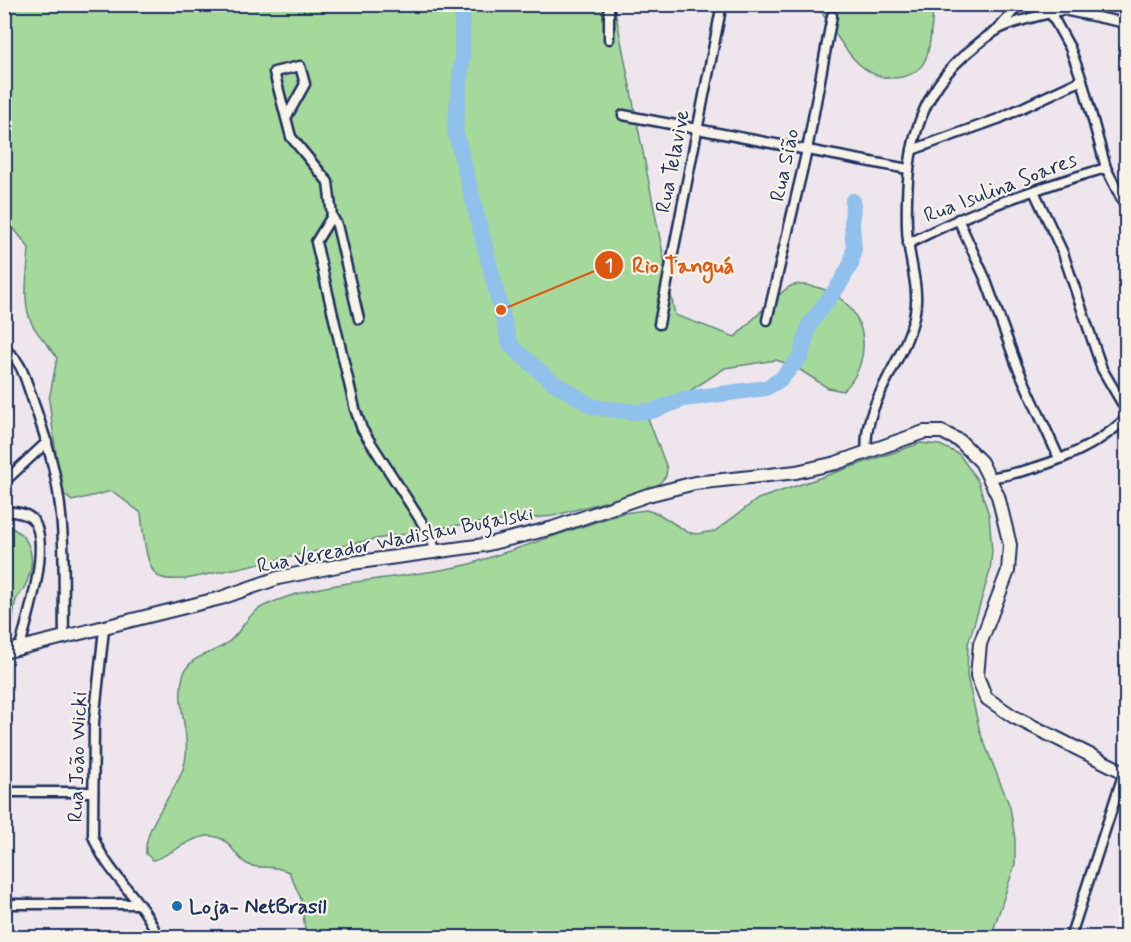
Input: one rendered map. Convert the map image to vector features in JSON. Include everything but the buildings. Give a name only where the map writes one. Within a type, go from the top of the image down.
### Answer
[{"type":"main road","name":"Rua Vereador Wadislau Bugalski","points":[[4,652],[104,629],[221,597],[278,578],[352,563],[484,545],[553,528],[648,495],[695,483],[796,472],[836,463],[924,432],[942,432],[960,441],[981,462],[998,496],[1010,544],[1008,571],[980,644],[977,676],[986,698],[1014,717],[1125,772]]},
{"type":"street","points":[[609,4],[609,39]]},
{"type":"street","name":"Rua Telavive","points":[[659,324],[722,4]]},
{"type":"street","points":[[867,452],[865,436],[870,419],[916,311],[916,292],[908,244],[908,169],[926,101],[952,65],[999,29],[1019,4]]},
{"type":"street","points":[[999,29],[1082,4]]},
{"type":"street","points":[[1066,10],[1126,23]]},
{"type":"street","points":[[1050,12],[1070,48],[1082,80],[1106,168],[1126,208]]},
{"type":"street","name":"Rua Sião","points":[[767,320],[807,150],[832,16]]},
{"type":"street","points":[[286,118],[305,84],[300,66],[274,72],[286,118],[291,137],[328,182],[332,216],[337,225],[359,320]]},
{"type":"street","points":[[912,150],[998,119],[1082,80]]},
{"type":"street","points":[[622,115],[908,169]]},
{"type":"street","name":"Rua Isulina Soares","points":[[908,244],[958,219],[1106,168]]},
{"type":"street","points":[[1034,191],[1063,253],[1102,369],[1126,410]]},
{"type":"street","points":[[332,216],[316,242],[355,409],[362,429],[430,535],[436,552]]},
{"type":"street","points":[[958,219],[986,278],[1017,366],[1059,458]]},
{"type":"street","points":[[4,349],[15,357],[22,370],[47,442],[58,493],[64,554],[64,639]]},
{"type":"street","points":[[988,478],[1010,475],[1059,458],[1105,436],[1126,418]]},
{"type":"street","points":[[4,482],[47,442]]},
{"type":"street","points":[[4,511],[31,518],[37,525],[41,554],[34,596],[19,650]]},
{"type":"street","name":"Rua João Wicki","points":[[104,629],[94,723],[93,836],[99,853],[139,904],[158,938]]},
{"type":"street","points":[[1070,938],[1125,772]]},
{"type":"street","points":[[4,792],[92,792]]},
{"type":"street","points":[[4,904],[139,904]]},
{"type":"green space","points":[[4,5],[614,5],[675,315],[735,337],[772,300],[793,285],[820,288],[836,295],[857,318],[862,333],[863,348],[854,378],[843,391],[828,388],[794,366],[776,360],[725,368],[648,418],[667,468],[666,476],[658,485],[644,491],[553,516],[459,525],[370,540],[186,579],[161,578],[154,572],[147,557],[141,513],[112,491],[72,501],[61,492],[49,400],[57,358],[32,324],[29,315],[26,287],[29,248],[15,230],[5,227]]},
{"type":"green space","points":[[817,5],[942,5],[933,13],[929,48],[922,65],[910,75],[887,78],[873,74],[850,55]]},
{"type":"green space","points":[[921,443],[940,445],[959,454],[978,481],[989,515],[992,551],[990,571],[968,644],[967,676],[980,732],[1010,807],[1015,839],[1015,864],[991,937],[306,937],[301,899],[289,872],[277,868],[249,865],[241,860],[226,842],[213,836],[196,839],[153,860],[146,854],[150,831],[176,785],[185,762],[186,741],[181,687],[186,669],[201,656],[220,648],[231,640],[253,614],[264,606],[288,597],[339,584],[470,564],[623,513],[646,510],[659,514],[687,532],[696,534],[715,531],[758,499]]},
{"type":"green space","points":[[5,525],[15,530],[27,543],[31,569],[23,590],[16,600],[11,633],[5,639]]},
{"type":"waterway","points":[[462,4],[462,58],[455,130],[510,345],[550,380],[593,407],[634,412],[652,411],[684,399],[766,388],[781,379],[801,356],[809,325],[839,285],[851,264],[854,248],[853,201]]},
{"type":"place","name":"Rio Tanguá","points":[[501,310]]},
{"type":"place","name":"Loja- NetBrasil","points":[[177,906]]}]
